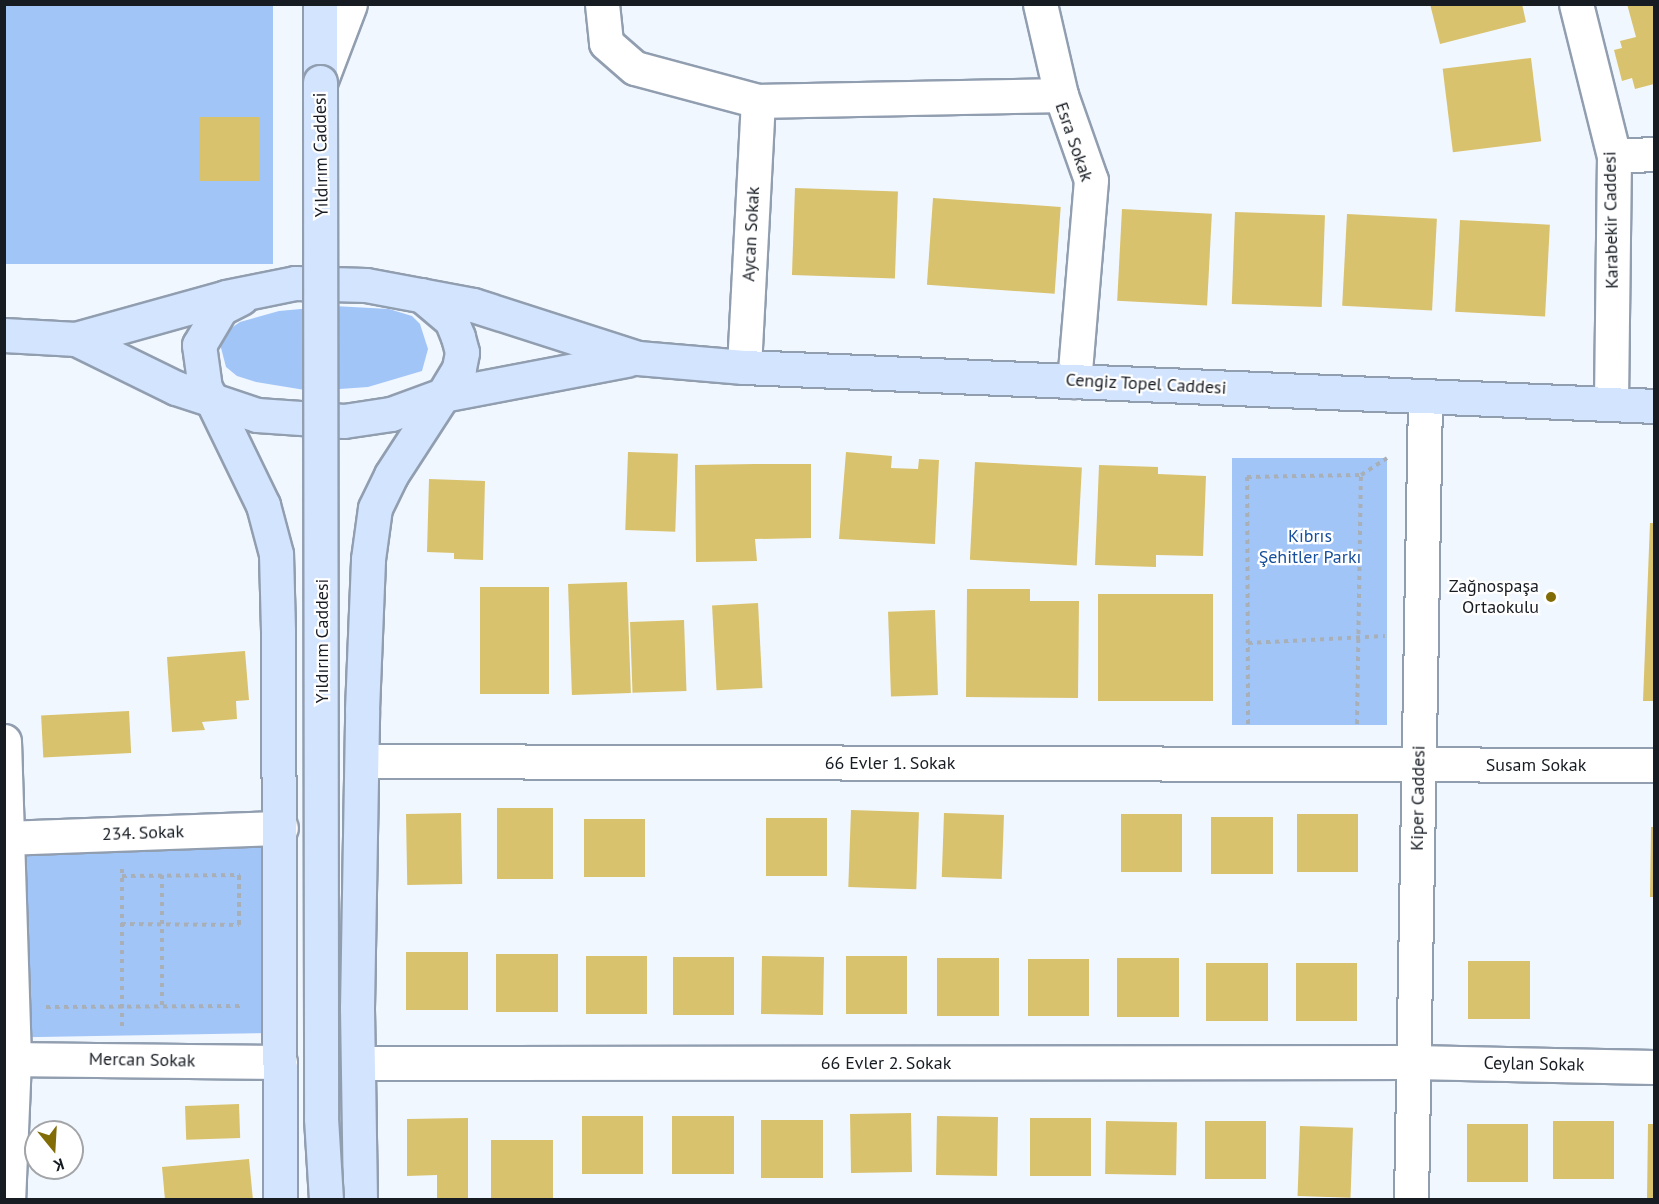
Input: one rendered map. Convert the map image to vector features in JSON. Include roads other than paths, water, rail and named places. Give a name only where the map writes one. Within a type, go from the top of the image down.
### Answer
[{"type":"main road","name":"Yıldırım Caddesi","points":[[320,4],[321,1119],[326,1200]]},
{"type":"main road","points":[[4,335],[76,339],[295,283],[366,285],[473,305],[638,358]]},
{"type":"main road","points":[[254,292],[221,309],[199,345],[204,380],[263,505],[276,554],[281,828],[280,1200]]},
{"type":"main road","points":[[360,1200],[358,1063],[362,761],[368,559],[375,508],[391,475],[459,368],[462,352],[451,320],[421,295]]},
{"type":"main road","points":[[76,339],[176,388],[257,415],[344,421],[390,414],[443,395],[638,358]]},
{"type":"main road","name":"Cengiz Topel Caddesi","points":[[638,358],[744,367],[1654,406]]},
{"type":"street","points":[[320,82],[350,4]]},
{"type":"street","name":"Esra Sokak","points":[[602,4],[606,43],[635,68],[758,101],[1060,95],[1090,180],[1074,381]]},
{"type":"street","points":[[1040,4],[1060,95]]},
{"type":"street","name":"Karabekir Caddesi","points":[[1576,4],[1614,156],[1611,404]]},
{"type":"street","name":"Aycan Sokak","points":[[744,367],[758,101]]},
{"type":"street","points":[[1614,156],[1654,154]]},
{"type":"street","name":"Kiper Caddesi","points":[[1411,1200],[1425,396]]},
{"type":"street","points":[[4,741],[13,1005],[9,1059],[8,1200]]},
{"type":"street","name":"66 Evler 1. Sokak","points":[[362,761],[1418,765]]},
{"type":"street","name":"Susam Sokak","points":[[1418,765],[1654,765]]},
{"type":"street","name":"234. Sokak","points":[[6,838],[281,828]]},
{"type":"street","name":"Mercan Sokak","points":[[9,1059],[280,1062]]},
{"type":"street","name":"66 Evler 2. Sokak","points":[[358,1063],[1413,1062]]},
{"type":"street","name":"Ceylan Sokak","points":[[1413,1062],[1654,1067]]},
{"type":"place","name":"Zağnospaşa Ortaokulu","points":[[1551,597]]},
{"type":"park label","name":"Kıbrıs Şehitler Parkı","points":[[1310,547]]}]
